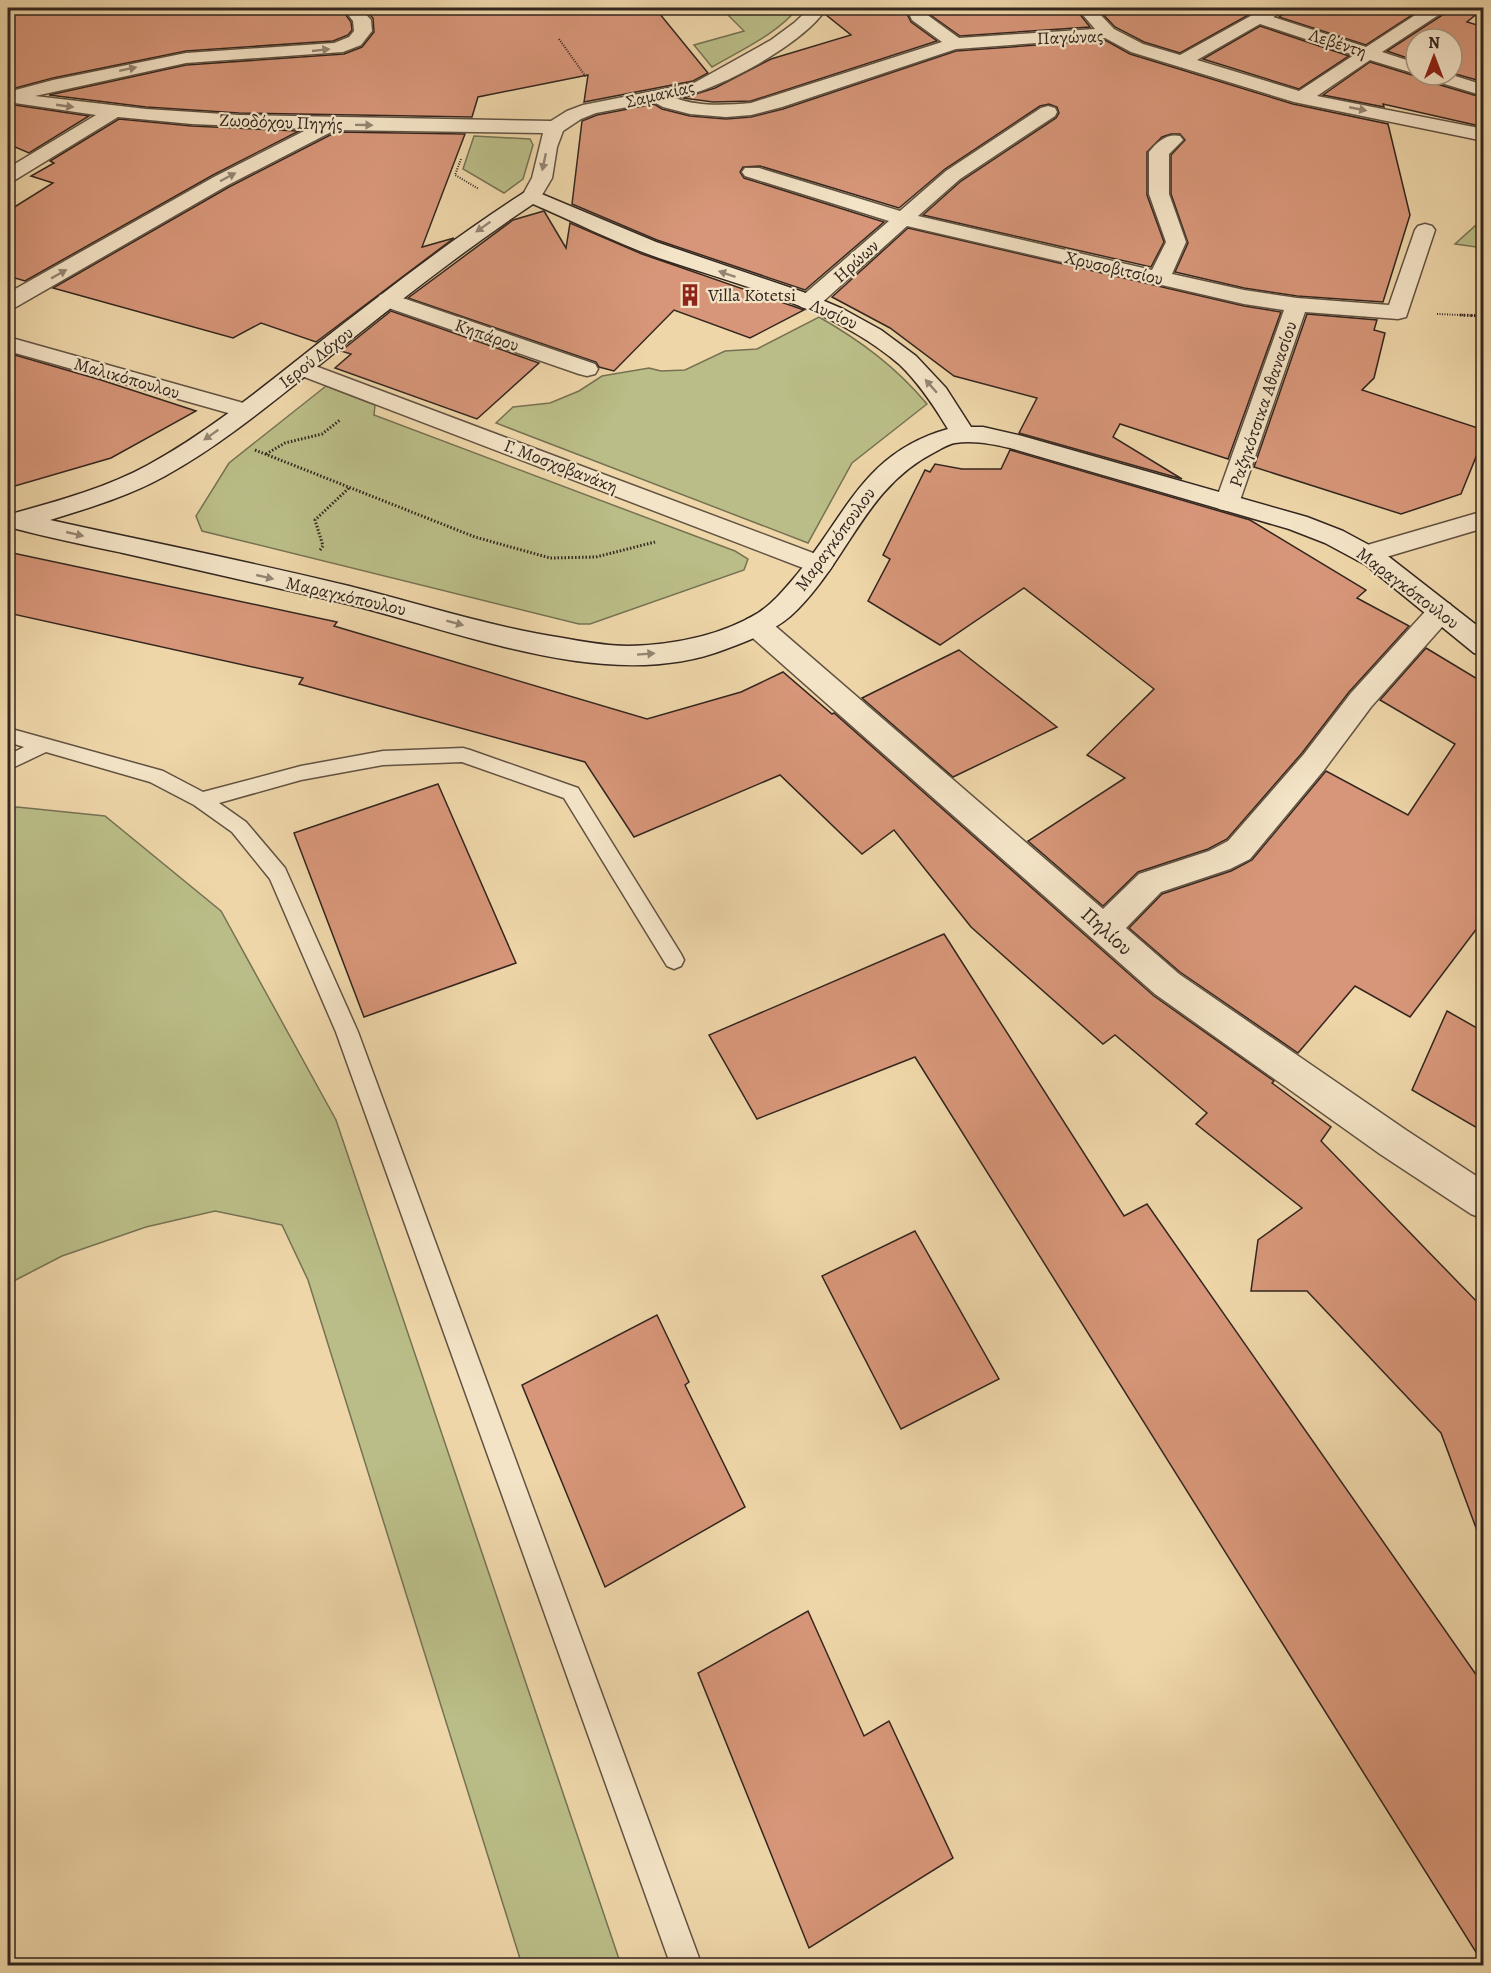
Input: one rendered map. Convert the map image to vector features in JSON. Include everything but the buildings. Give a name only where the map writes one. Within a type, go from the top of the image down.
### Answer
[{"type":"street","points":[[8,97],[53,85],[186,58],[337,48],[355,41],[363,31],[362,20],[351,8]]},
{"type":"street","name":"Σαμακίας","points":[[555,127],[580,112],[698,87],[770,48],[810,19],[819,8]]},
{"type":"street","points":[[922,8],[917,11],[918,16],[955,44]]},
{"type":"street","points":[[1085,8],[1108,33]]},
{"type":"street","points":[[1181,62],[1277,8]]},
{"type":"street","points":[[1301,98],[1437,8]]},
{"type":"street","name":"Λεβέντη","points":[[1261,18],[1404,65]]},
{"type":"street","name":"Παγώνας","points":[[657,96],[670,104],[690,108],[726,111],[751,109],[775,104],[955,44],[1108,33],[1137,48],[1301,98],[1484,135]]},
{"type":"street","points":[[1464,85],[1484,91]]},
{"type":"street","name":"Ζωοδόχου Πηγής","points":[[8,97],[114,112],[235,122],[471,128],[555,127]]},
{"type":"street","points":[[8,176],[114,112]]},
{"type":"street","name":"Ηρώων","points":[[810,302],[953,175],[1048,112]]},
{"type":"street","points":[[8,302],[221,181],[333,124]]},
{"type":"street","points":[[532,196],[538,188],[549,140],[555,127]]},
{"type":"street","points":[[1159,278],[1176,242],[1159,194],[1159,152],[1173,140]]},
{"type":"street","name":"Χρυσοβιτσίου","points":[[752,172],[903,219],[1244,297],[1297,305],[1398,312]]},
{"type":"street","name":"Ιερού Λόχου","points":[[11,520],[92,498],[155,472],[246,411],[484,225],[532,196]]},
{"type":"street","name":"Λυσίου","points":[[532,196],[633,241],[810,302],[861,326],[900,354],[944,401],[963,434]]},
{"type":"street","points":[[1398,312],[1425,230]]},
{"type":"street","name":"Κηπάρου","points":[[388,300],[587,369]]},
{"type":"street","name":"Ραζηκότσικα Αθανασίου","points":[[1228,503],[1297,305]]},
{"type":"street","name":"Μαλικόπουλου","points":[[8,344],[246,411]]},
{"type":"street","name":"Γ. Μοσχοβανάκη","points":[[302,368],[820,565]]},
{"type":"street","name":"Μαραγκόπουλου","points":[[11,520],[401,608],[526,642],[600,654],[628,656],[688,650],[715,643],[757,626],[788,603],[820,565],[872,487],[888,471],[905,457],[932,442],[963,434],[983,435],[1013,441],[1228,503],[1334,537],[1366,554],[1484,646]]},
{"type":"street","points":[[1366,554],[1484,519]]},
{"type":"street","points":[[1105,928],[1150,883],[1219,860],[1239,850],[1314,762],[1361,700],[1441,611]]},
{"type":"street","name":"Πηλίου","points":[[757,626],[1167,984],[1393,1142],[1484,1202]]},
{"type":"lane","points":[[8,735],[141,771],[201,800],[239,827],[278,874],[347,1032],[687,1965]]},
{"type":"lane","points":[[8,764],[46,744]]},
{"type":"lane","points":[[201,800],[301,772],[383,758],[463,754],[571,794],[674,960]]},
{"type":"path","points":[[471,128],[455,175],[512,208]]},
{"type":"path","points":[[1398,312],[1484,316]]},
{"type":"path","points":[[266,454],[285,443],[322,434],[375,396]]},
{"type":"path","points":[[214,433],[475,537],[550,558],[596,557],[627,550],[669,538],[702,519]]},
{"type":"path","points":[[292,583],[323,546],[315,520],[350,487]]},
{"type":"green space","points":[[727,8],[798,8],[769,34],[712,67],[694,45],[744,31],[727,14]]},
{"type":"green space","points":[[474,136],[530,139],[533,145],[523,179],[504,193],[463,169]]},
{"type":"green space","points":[[1476,225],[1483,225],[1483,248],[1455,244]]},
{"type":"green space","points":[[819,317],[877,356],[903,378],[927,404],[852,463],[808,543],[496,423],[513,407],[550,403],[579,391],[602,376],[649,368],[661,371],[685,370],[725,351],[757,349]]},
{"type":"green space","points":[[326,386],[375,405],[374,415],[735,551],[748,559],[744,570],[590,624],[579,624],[202,531],[196,516],[229,463]]},
{"type":"green space","points":[[17,807],[105,816],[221,911],[336,1120],[621,1965],[522,1965],[308,1280],[282,1225],[215,1211],[146,1227],[62,1256],[8,1284],[8,812]]},
{"type":"place","name":"Villa Kotetsi","points":[[690,295]]}]
